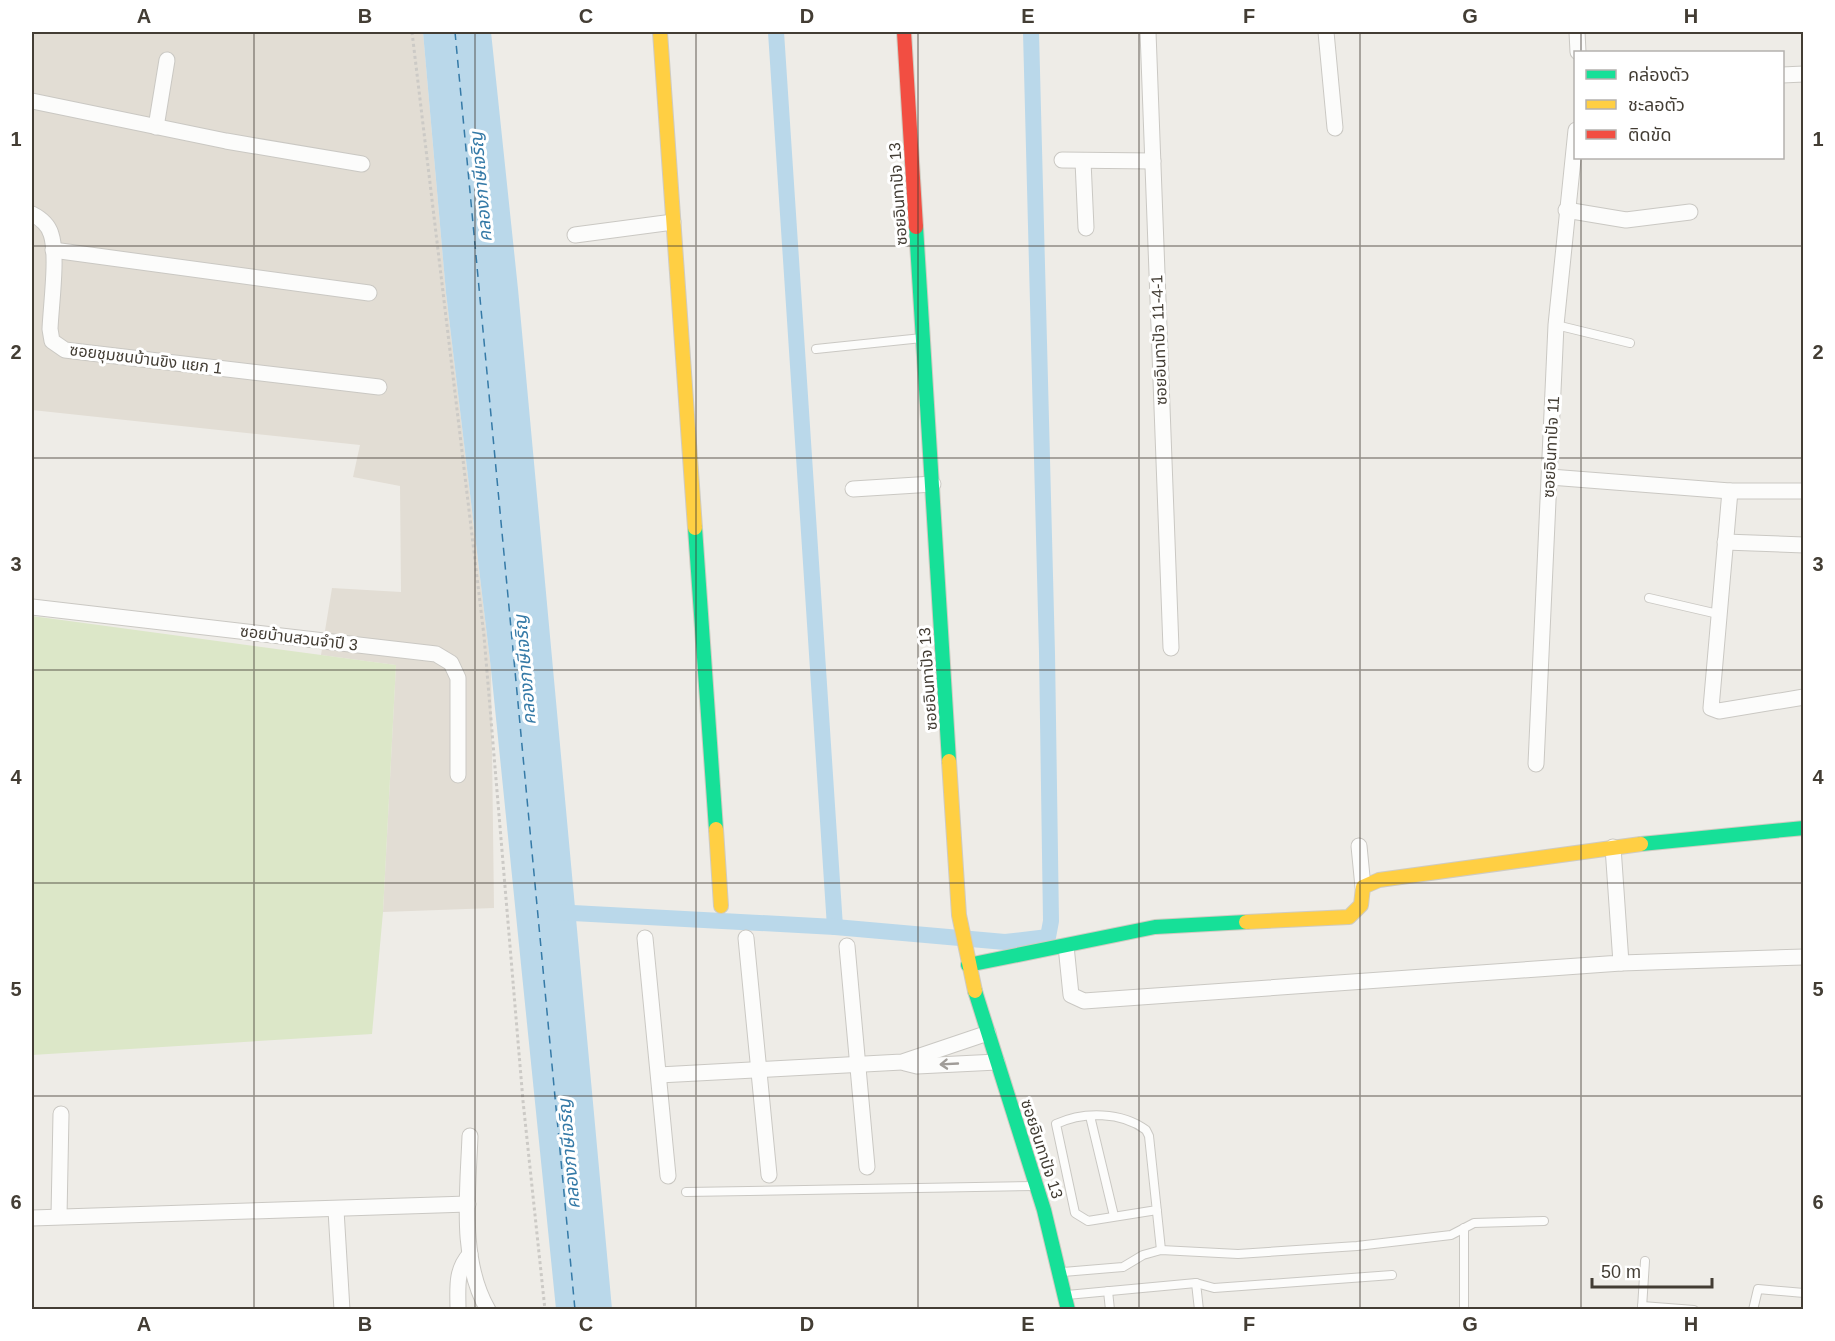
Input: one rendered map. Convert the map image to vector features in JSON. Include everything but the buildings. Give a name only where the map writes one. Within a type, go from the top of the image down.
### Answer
[{"type":"street","points":[[660,32],[721,906]]},
{"type":"street","name":"ซอยอินทาปัจ 13","points":[[904,32],[962,933],[968,965],[988,1033],[1037,1186],[1061,1272],[1068,1310]]},
{"type":"street","name":"ซอยอินทาปัจ 11-4-1","points":[[1148,32],[1171,648]]},
{"type":"street","points":[[1326,32],[1335,128]]},
{"type":"street","points":[[1577,32],[1578,51]]},
{"type":"street","points":[[156,127],[167,60]]},
{"type":"street","points":[[1784,75],[1803,74]]},
{"type":"street","points":[[32,101],[156,127],[362,164]]},
{"type":"street","name":"ซอยอินทาปัจ 11","points":[[1536,764],[1556,324],[1574,139]]},
{"type":"street","points":[[1062,160],[1153,160]]},
{"type":"street","points":[[1083,161],[1086,228]]},
{"type":"street","points":[[1566,210],[1626,220],[1690,212]]},
{"type":"street","name":"ซอยชุมชนบ้านขิง แยก 1","points":[[32,214],[41,219],[51,233],[53,250],[50,329],[52,341],[65,350],[379,387]]},
{"type":"street","points":[[575,235],[673,222]]},
{"type":"street","points":[[53,250],[369,293]]},
{"type":"street","points":[[1550,477],[1730,491],[1803,491]]},
{"type":"street","points":[[853,489],[933,484]]},
{"type":"street","points":[[1730,491],[1712,708],[1719,711],[1803,698]]},
{"type":"street","points":[[1725,542],[1803,545]]},
{"type":"street","name":"ซอยบ้านสวนจำปี 3","points":[[32,607],[436,654],[451,663],[458,678],[458,775]]},
{"type":"street","points":[[1363,887],[1379,880],[1613,847],[1803,828]]},
{"type":"street","points":[[968,965],[1155,927],[1349,916],[1357,912],[1362,904],[1363,887],[1359,846]]},
{"type":"street","points":[[1613,847],[1621,963]]},
{"type":"street","points":[[645,938],[668,1176]]},
{"type":"street","points":[[746,938],[769,1175]]},
{"type":"street","points":[[847,946],[867,1167]]},
{"type":"street","points":[[1066,946],[1071,994],[1084,1000],[1621,963],[1803,957]]},
{"type":"street","points":[[659,1075],[902,1062],[988,1033]]},
{"type":"street","points":[[902,1062],[917,1066],[997,1062]]},
{"type":"street","points":[[59,1216],[61,1114]]},
{"type":"street","points":[[470,1136],[468,1204],[470,1254],[482,1299],[488,1310]]},
{"type":"street","points":[[32,1218],[468,1204]]},
{"type":"street","points":[[336,1210],[342,1310]]},
{"type":"street","points":[[458,1310],[458,1275],[462,1264],[470,1254]]},
{"type":"lane","points":[[1556,324],[1630,343]]},
{"type":"lane","points":[[816,349],[923,338]]},
{"type":"lane","points":[[1649,598],[1718,614]]},
{"type":"lane","points":[[1157,1210],[1088,1221],[1075,1213],[1055,1126],[1057,1122],[1090,1116],[1115,1115],[1146,1130],[1157,1210],[1161,1250]]},
{"type":"lane","points":[[1090,1116],[1114,1216]]},
{"type":"lane","points":[[686,1192],[1037,1186]]},
{"type":"lane","points":[[1061,1272],[1123,1267],[1130,1261],[1161,1250],[1238,1254],[1358,1246],[1451,1235],[1474,1223],[1544,1221]]},
{"type":"lane","points":[[1464,1228],[1464,1310]]},
{"type":"lane","points":[[1645,1261],[1642,1308],[1694,1310]]},
{"type":"lane","points":[[1065,1295],[1196,1283],[1214,1288],[1392,1275]]},
{"type":"lane","points":[[1196,1283],[1199,1310]]},
{"type":"lane","points":[[1753,1310],[1758,1289],[1803,1293]]},
{"type":"lane","points":[[1108,1291],[1110,1310]]},
{"type":"path","points":[[412,32],[484,636],[523,1101],[545,1310]]},
{"type":"shaded area","points":[[32,32],[423,32],[446,293],[491,669],[494,908],[383,912],[396,665],[321,655],[332,588],[401,592],[400,486],[353,477],[360,445],[32,410]]},
{"type":"green space","points":[[32,616],[396,665],[383,912],[372,1034],[32,1055]]},
{"type":"water","name":"คลองภาษีเจริญ","points":[[423,32],[491,32],[518,289],[612,1309],[556,1309],[491,669],[446,293]]},
{"type":"waterway","points":[[776,32],[835,927]]},
{"type":"waterway","points":[[554,912],[835,927],[1005,942],[1048,937],[1051,921],[1047,653],[1031,32]]},
{"type":"ferry route","points":[[455,32],[575,1310]]},
{"type":"traffic: fast","points":[[916,227],[949,761]]},
{"type":"traffic: fast","points":[[695,528],[716,829]]},
{"type":"traffic: fast","points":[[1641,844],[1804,828]]},
{"type":"traffic: fast","points":[[968,965],[1155,927],[1246,922]]},
{"type":"traffic: fast","points":[[975,991],[1044,1210],[1068,1310]]},
{"type":"traffic: slow","points":[[660,32],[695,528]]},
{"type":"traffic: slow","points":[[949,761],[959,915],[975,991]]},
{"type":"traffic: slow","points":[[716,829],[721,906]]},
{"type":"traffic: slow","points":[[1246,922],[1349,917],[1361,905],[1363,887],[1379,880],[1641,844]]},
{"type":"traffic: jam","points":[[904,32],[916,227]]}]
